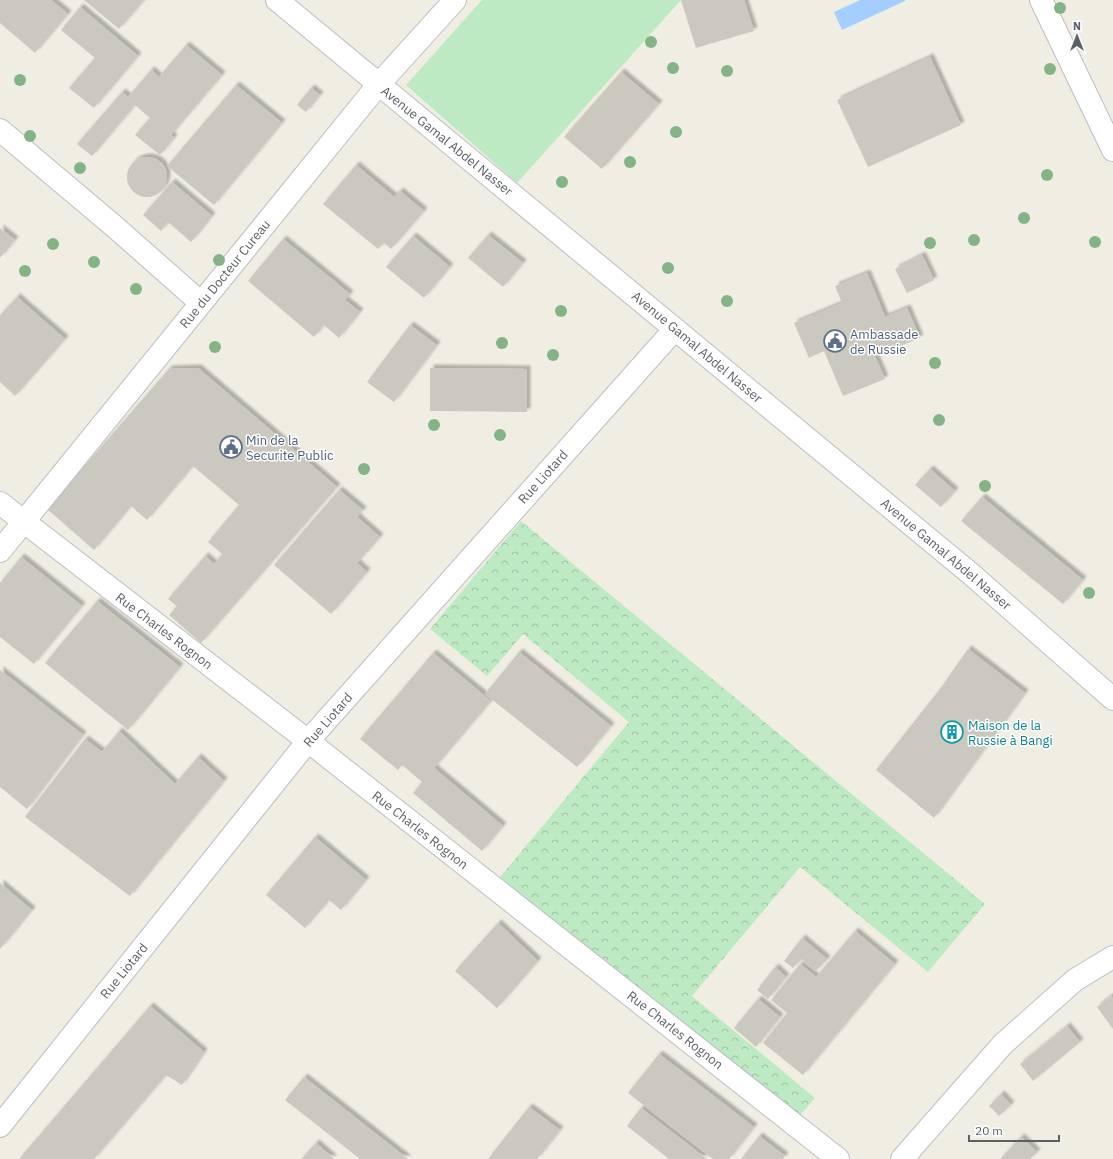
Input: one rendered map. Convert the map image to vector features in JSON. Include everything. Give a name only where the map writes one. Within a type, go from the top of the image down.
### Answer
[{"type":"street","name":"Avenue Gamal Abdel Nasser","points":[[277,0],[971,574],[1113,699]]},
{"type":"street","name":"Rue du Docteur Cureau","points":[[0,551],[378,85],[455,0]]},
{"type":"street","points":[[1040,0],[1113,150]]},
{"type":"street","points":[[0,130],[201,303]]},
{"type":"street","name":"Rue Liotard","points":[[0,1126],[308,741],[675,329]]},
{"type":"street","name":"Rue Charles Rognon","points":[[0,503],[308,741],[838,1159]]},
{"type":"street","points":[[902,1159],[1003,1044],[1075,980],[1113,957]]},
{"type":"green space","points":[[482,0],[681,0],[517,183],[406,85]]},
{"type":"green space","points":[[521,521],[985,904],[928,972],[800,867],[692,996],[815,1098],[795,1121],[500,877],[629,722],[523,634],[487,676],[430,629]]},
{"type":"water","points":[[860,0],[905,1],[842,30],[834,12]]},
{"type":"building","points":[[0,0],[51,0],[68,14],[35,53],[0,23]]},
{"type":"building","points":[[84,0],[144,0],[119,29]]},
{"type":"building","points":[[681,0],[744,0],[754,31],[696,48]]},
{"type":"building","points":[[80,7],[138,56],[94,108],[69,88],[95,58],[61,30]]},
{"type":"building","points":[[186,45],[222,75],[171,135],[174,138],[160,155],[135,135],[150,118],[135,105],[92,156],[77,144],[122,92],[128,97],[151,70],[159,77]]},
{"type":"building","points":[[930,57],[961,125],[868,167],[837,100]]},
{"type":"building","points":[[621,72],[659,104],[602,169],[564,137]]},
{"type":"building","points":[[236,85],[282,123],[214,205],[167,166]]},
{"type":"building","points":[[311,88],[320,95],[306,112],[297,105]]},
{"type":"building","points":[[147,157],[155,159],[161,163],[165,169],[167,177],[165,185],[161,191],[155,195],[147,197],[139,195],[133,191],[129,185],[127,177],[129,169],[133,163],[139,159]]},
{"type":"building","points":[[356,165],[394,197],[400,191],[424,211],[391,249],[384,243],[378,249],[323,204]]},
{"type":"building","points":[[172,182],[212,216],[191,242],[168,222],[161,231],[143,215]]},
{"type":"building","points":[[0,228],[15,240],[0,258]]},
{"type":"building","points":[[488,235],[523,263],[503,287],[468,258]]},
{"type":"building","points":[[413,236],[450,267],[424,298],[386,267]]},
{"type":"building","points":[[283,239],[350,294],[345,300],[360,312],[339,338],[324,325],[314,337],[248,281]]},
{"type":"building","points":[[922,255],[934,280],[907,293],[895,269]]},
{"type":"building","points":[[867,273],[885,317],[907,308],[920,338],[875,356],[885,379],[843,396],[824,351],[809,358],[794,323],[842,303],[835,286]]},
{"type":"building","points":[[17,297],[65,339],[15,396],[0,382],[0,315]]},
{"type":"building","points":[[410,325],[437,345],[394,402],[367,382]]},
{"type":"building","points":[[198,368],[337,487],[201,643],[169,615],[177,606],[168,599],[205,556],[214,564],[222,554],[208,542],[239,505],[193,466],[147,520],[131,506],[94,550],[47,509],[169,369]]},
{"type":"building","points":[[430,368],[527,369],[527,412],[430,411]]},
{"type":"building","points":[[930,469],[955,491],[941,507],[915,485]]},
{"type":"building","points":[[339,490],[363,510],[357,517],[380,537],[357,563],[367,572],[331,614],[274,565]]},
{"type":"building","points":[[982,497],[1083,580],[1063,604],[961,521]]},
{"type":"building","points":[[21,557],[82,606],[34,664],[0,637],[0,583]]},
{"type":"building","points":[[97,601],[180,667],[128,730],[45,663]]},
{"type":"building","name":"Maison de la Russie à Bangi","points":[[968,649],[1025,693],[934,818],[876,770],[940,689]]},
{"type":"building","points":[[519,652],[611,726],[577,767],[485,694]]},
{"type":"building","points":[[433,653],[491,701],[434,768],[503,826],[482,851],[413,793],[422,782],[402,765],[398,770],[360,739]]},
{"type":"building","points":[[0,670],[83,735],[27,809],[0,787]]},
{"type":"building","points":[[119,731],[175,784],[198,757],[224,781],[130,896],[25,817],[85,739],[102,752]]},
{"type":"building","points":[[315,837],[366,880],[341,910],[329,900],[305,928],[266,895]]},
{"type":"building","points":[[0,883],[32,910],[0,949]]},
{"type":"building","points":[[498,923],[538,961],[497,1008],[455,971]]},
{"type":"building","points":[[855,931],[895,964],[803,1075],[763,1043],[787,1013],[771,1000],[800,964],[816,977]]},
{"type":"building","points":[[802,938],[827,959],[816,971],[801,959],[793,968],[784,961]]},
{"type":"building","points":[[775,967],[786,977],[768,999],[757,990]]},
{"type":"building","points":[[1111,996],[1113,998],[1113,1029],[1097,1007]]},
{"type":"building","points":[[758,999],[780,1017],[756,1047],[734,1028]]},
{"type":"building","points":[[150,1006],[204,1052],[182,1085],[166,1075],[94,1159],[19,1159]]},
{"type":"building","points":[[1067,1026],[1080,1042],[1033,1081],[1020,1064]]},
{"type":"building","points":[[659,1054],[754,1127],[729,1159],[713,1159],[628,1093]]},
{"type":"building","points":[[304,1077],[408,1159],[360,1159],[285,1100]]},
{"type":"building","points":[[1001,1094],[1011,1105],[999,1116],[989,1106]]},
{"type":"building","points":[[529,1107],[560,1130],[537,1159],[488,1159]]},
{"type":"building","points":[[641,1108],[707,1159],[669,1159],[627,1126]]},
{"type":"building","points":[[759,1136],[785,1156],[783,1159],[741,1159]]},
{"type":"building","points":[[1021,1137],[1037,1152],[1030,1159],[1000,1159]]},
{"type":"building","points":[[316,1143],[334,1159],[301,1159]]},
{"type":"place","name":"Ambassade de Russie","points":[[835,341]]},
{"type":"place","name":"Min de la Securite Public","points":[[231,447]]},
{"type":"place","name":"Maison de la Russie à Bangi","points":[[952,732]]}]
